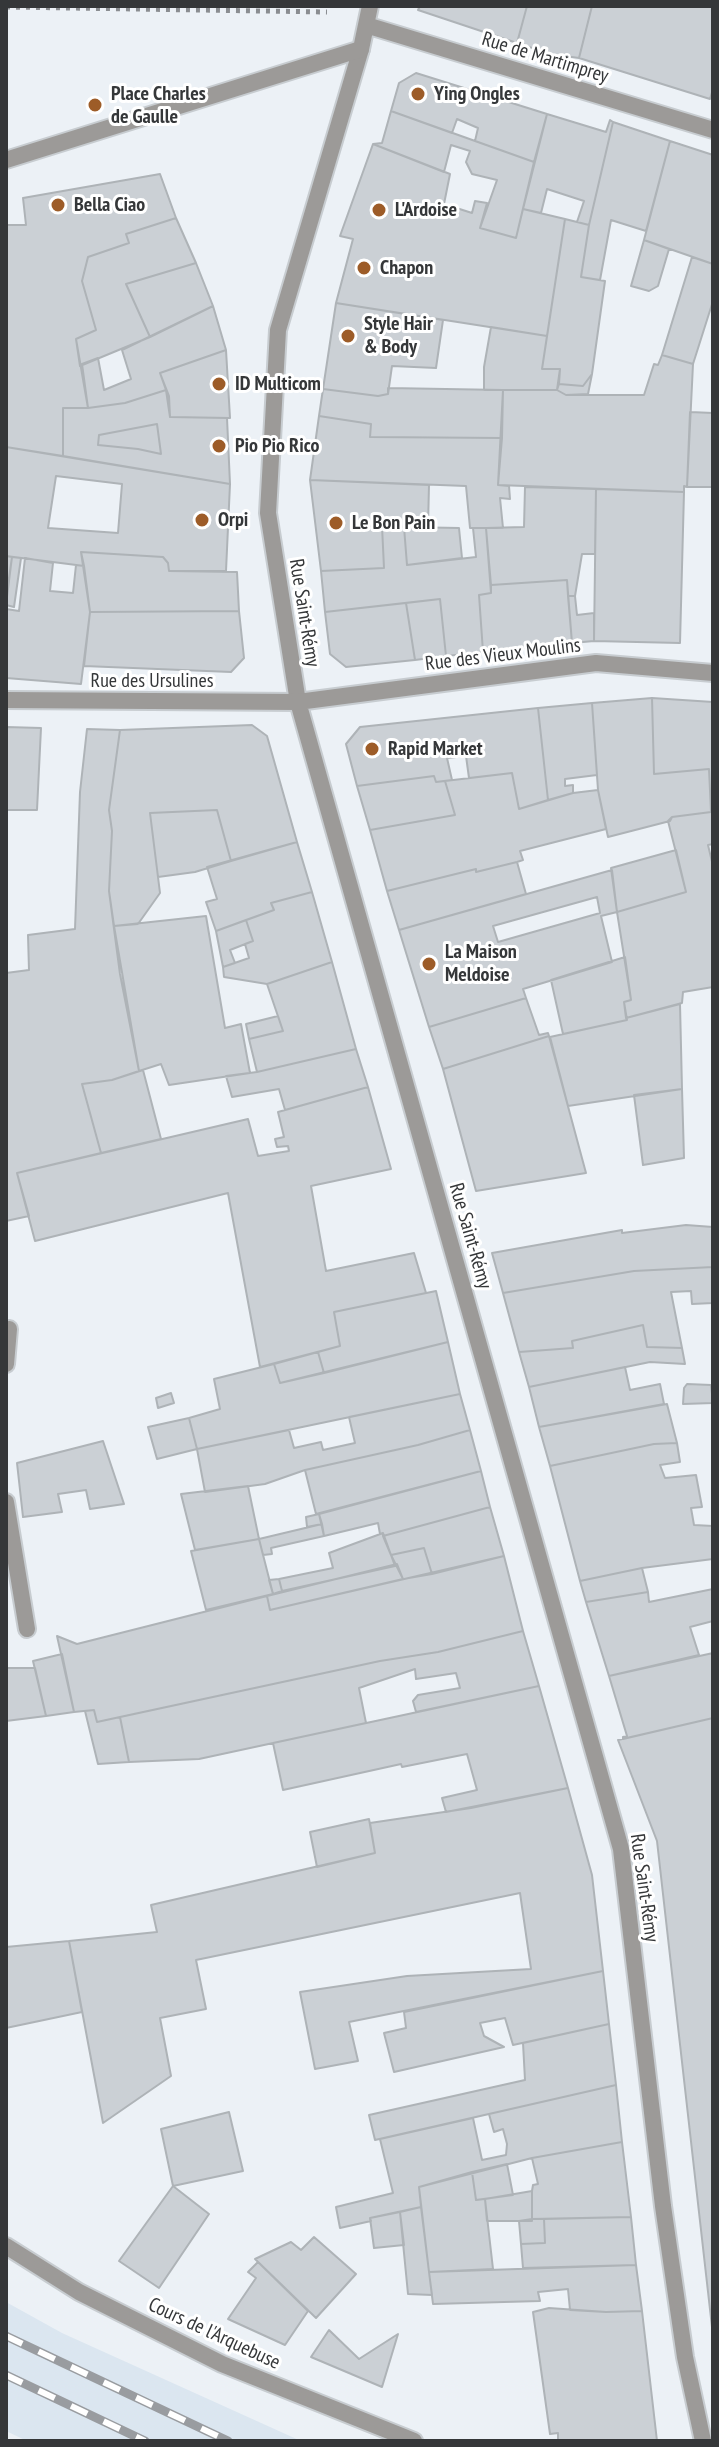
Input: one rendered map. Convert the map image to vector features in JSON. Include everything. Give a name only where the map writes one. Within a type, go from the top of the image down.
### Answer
[{"type":"street","name":"Rue Saint-Rémy","points":[[370,6],[361,49],[278,330],[268,513],[298,702],[621,1849],[663,2206],[685,2357],[703,2441]]},
{"type":"street","name":"Rue de Martimprey","points":[[366,25],[713,130]]},
{"type":"street","points":[[6,160],[361,49]]},
{"type":"street","name":"Rue des Vieux Moulins","points":[[298,702],[596,663],[713,673]]},
{"type":"street","name":"Rue des Ursulines","points":[[6,700],[298,702]]},
{"type":"street","points":[[6,1364],[9,1329]]},
{"type":"street","points":[[6,1502],[27,1629]]},
{"type":"street","name":"Cours de l'Arquebuse","points":[[6,2246],[79,2292],[222,2364],[414,2441]]},
{"type":"path","points":[[6,7],[329,12],[366,25]]},
{"type":"shaded area","points":[[6,2302],[62,2333],[301,2441],[27,2441],[6,2431]]},
{"type":"building","points":[[420,6],[527,6],[517,43],[418,10]]},
{"type":"building","points":[[527,6],[592,6],[579,58],[550,54],[517,43]]},
{"type":"building","points":[[592,6],[713,6],[713,89],[710,99],[579,58]]},
{"type":"building","points":[[416,73],[547,114],[534,162],[475,141],[478,128],[457,119],[452,133],[391,111],[399,83]]},
{"type":"building","points":[[391,111],[534,162],[516,238],[480,228],[497,180],[472,174],[466,162],[470,151],[451,145],[444,172],[373,144],[382,143]]},
{"type":"building","points":[[547,114],[606,132],[610,120],[613,122],[589,225],[577,222],[584,201],[547,189],[541,213],[523,209]]},
{"type":"building","points":[[613,122],[670,141],[646,231],[611,220],[600,280],[581,277],[589,225]]},
{"type":"building","points":[[670,141],[713,155],[713,264],[644,240]]},
{"type":"building","points":[[373,144],[450,174],[444,204],[472,213],[475,201],[487,203],[480,228],[516,238],[523,209],[565,219],[547,336],[336,303],[353,239],[340,236]]},
{"type":"building","points":[[160,174],[176,218],[126,234],[129,243],[88,257],[82,281],[96,330],[76,339],[88,408],[63,408],[63,456],[6,447],[6,225],[26,225],[23,198]]},
{"type":"building","points":[[176,218],[196,263],[126,284],[150,337],[80,366],[76,339],[96,330],[82,281],[88,257],[129,243],[126,234]]},
{"type":"building","points":[[565,219],[589,225],[581,277],[605,281],[592,374],[583,386],[559,384],[560,369],[542,369]]},
{"type":"building","points":[[644,240],[669,249],[658,286],[649,291],[631,286]]},
{"type":"building","points":[[692,257],[713,264],[713,301],[693,364],[662,355]]},
{"type":"building","points":[[196,263],[213,306],[150,337],[126,284]]},
{"type":"building","points":[[336,303],[443,320],[436,368],[392,366],[388,394],[378,396],[323,389]]},
{"type":"building","points":[[213,306],[226,350],[160,373],[166,390],[125,403],[88,408],[82,364],[98,358],[104,390],[131,379],[122,350]]},
{"type":"building","points":[[491,327],[547,336],[542,369],[560,369],[557,390],[484,390],[484,367]]},
{"type":"building","points":[[226,350],[230,418],[170,417],[169,396],[160,373]]},
{"type":"building","points":[[662,355],[693,364],[687,487],[684,486],[684,492],[498,485],[503,390],[557,390],[566,395],[644,395],[654,364],[658,365]]},
{"type":"building","points":[[592,374],[588,394],[566,395],[557,390],[559,384],[583,386]]},
{"type":"building","points":[[388,388],[503,390],[502,438],[370,437],[371,424],[319,416],[323,389],[378,396],[388,394]]},
{"type":"building","points":[[166,390],[170,417],[227,418],[230,484],[63,456],[63,408],[125,403]],"holes":[[[157,424],[161,454],[98,445],[99,435]]]},
{"type":"building","points":[[690,412],[713,413],[713,487],[687,487]]},
{"type":"building","points":[[319,416],[371,424],[370,437],[502,438],[498,485],[509,486],[510,499],[500,498],[503,528],[470,528],[466,486],[310,480]]},
{"type":"building","points":[[157,424],[161,454],[98,445],[99,435]]},
{"type":"building","points":[[6,447],[230,484],[226,571],[169,571],[163,557],[81,552],[84,566],[6,556]],"holes":[[[56,476],[122,484],[118,533],[48,528]]]},
{"type":"building","points":[[310,480],[429,485],[428,527],[382,526],[384,568],[321,571]]},
{"type":"building","points":[[525,487],[596,489],[595,554],[582,554],[575,596],[568,596],[567,580],[491,585],[486,528],[524,527]]},
{"type":"building","points":[[596,489],[684,492],[680,643],[594,641]]},
{"type":"building","points":[[382,526],[404,527],[407,565],[476,557],[473,528],[486,528],[491,593],[479,595],[483,652],[446,656],[440,599],[325,612],[321,571],[384,568]]},
{"type":"building","points":[[404,527],[459,528],[462,558],[407,565]]},
{"type":"building","points":[[81,552],[163,557],[169,571],[237,572],[239,611],[90,612]]},
{"type":"building","points":[[6,556],[12,557],[6,599]]},
{"type":"building","points":[[12,557],[21,558],[14,607],[6,605]]},
{"type":"building","points":[[25,558],[53,563],[50,591],[73,593],[76,565],[84,566],[90,612],[81,684],[6,678],[6,609],[19,611]]},
{"type":"building","points":[[567,580],[572,643],[483,652],[479,595],[491,593],[491,585]]},
{"type":"building","points":[[568,596],[575,596],[577,615],[594,613],[594,641],[572,643]]},
{"type":"building","points":[[440,599],[446,656],[415,660],[406,603]]},
{"type":"building","points":[[406,603],[415,660],[346,667],[330,654],[325,612]]},
{"type":"building","points":[[239,611],[244,658],[231,672],[84,666],[90,612]]},
{"type":"building","points":[[652,698],[654,774],[709,769],[711,812],[672,817],[670,821],[608,837],[598,790],[592,703]]},
{"type":"building","points":[[652,698],[713,702],[713,844],[708,845],[713,866],[713,987],[683,992],[682,1003],[626,1018],[624,1002],[631,1000],[617,912],[686,892],[668,821],[672,817],[711,812],[709,769],[654,774]]},
{"type":"building","points":[[592,703],[597,775],[565,779],[565,786],[573,785],[573,793],[548,800],[538,708]]},
{"type":"building","points":[[538,708],[548,800],[519,809],[512,773],[469,778],[466,756],[447,758],[452,780],[436,782],[434,776],[357,786],[346,744],[360,727]]},
{"type":"building","points":[[252,725],[267,736],[297,842],[231,861],[217,810],[150,813],[160,893],[138,924],[114,926],[109,891],[112,831],[109,810],[120,730]]},
{"type":"building","points":[[6,727],[41,728],[37,810],[6,810]]},
{"type":"building","points":[[87,729],[120,730],[109,810],[112,831],[109,891],[120,974],[139,1071],[112,1080],[82,1084],[101,1153],[17,1173],[29,1216],[6,1221],[6,973],[29,970],[28,935],[75,929],[80,792]]},
{"type":"building","points":[[512,773],[519,809],[573,793],[598,790],[606,829],[520,851],[523,860],[517,862],[387,891],[370,830],[455,815],[445,781]]},
{"type":"building","points":[[434,776],[436,782],[445,781],[455,815],[370,830],[357,786]]},
{"type":"building","points":[[217,810],[231,861],[195,872],[158,877],[150,813]]},
{"type":"building","points":[[297,842],[312,892],[271,903],[274,910],[216,931],[206,902],[217,899],[207,867]]},
{"type":"building","points":[[676,850],[686,892],[617,912],[611,868]]},
{"type":"building","points":[[517,862],[526,894],[399,930],[387,891]]},
{"type":"building","points":[[612,870],[617,912],[601,916],[612,962],[523,989],[526,998],[429,1027],[399,930]],"holes":[[[597,897],[600,913],[498,942],[493,926]]]},
{"type":"building","points":[[312,892],[332,962],[267,984],[224,977],[223,967],[249,958],[245,944],[253,941],[246,920],[274,910],[271,903]]},
{"type":"building","points":[[206,916],[225,1028],[241,1024],[250,1073],[169,1085],[161,1064],[139,1071],[114,926]]},
{"type":"building","points":[[246,920],[253,941],[230,950],[235,963],[223,967],[216,931]]},
{"type":"building","points":[[625,957],[631,1000],[624,1002],[627,1020],[563,1034],[551,980]]},
{"type":"building","points":[[332,962],[356,1049],[257,1072],[249,1039],[283,1031],[267,984]]},
{"type":"building","points":[[526,998],[539,1035],[548,1033],[549,1036],[443,1069],[429,1027]]},
{"type":"building","points":[[680,1004],[682,1089],[568,1106],[550,1037],[627,1020]]},
{"type":"building","points":[[278,1016],[283,1031],[249,1039],[246,1024]]},
{"type":"building","points":[[549,1036],[586,1173],[476,1191],[443,1069]]},
{"type":"building","points":[[356,1049],[368,1087],[285,1110],[279,1089],[232,1097],[226,1076]]},
{"type":"building","points":[[143,1070],[161,1139],[101,1153],[82,1084],[112,1080]]},
{"type":"building","points":[[368,1087],[391,1169],[311,1186],[326,1271],[414,1253],[426,1293],[334,1312],[340,1346],[260,1367],[228,1193],[35,1241],[17,1173],[248,1119],[258,1156],[289,1151],[288,1146],[277,1147],[275,1139],[284,1137],[278,1112]]},
{"type":"building","points":[[682,1089],[684,1158],[643,1165],[634,1095]]},
{"type":"building","points":[[686,1225],[713,1227],[713,1267],[634,1271],[503,1293],[492,1253],[622,1230],[622,1233]]},
{"type":"building","points":[[713,1267],[713,1303],[692,1304],[691,1291],[671,1292],[682,1348],[647,1347],[643,1325],[572,1341],[573,1348],[519,1352],[503,1293],[634,1271]]},
{"type":"building","points":[[436,1291],[448,1342],[324,1373],[318,1352],[340,1346],[334,1312]]},
{"type":"building","points":[[643,1325],[647,1347],[682,1348],[685,1364],[650,1362],[529,1387],[519,1352],[573,1348],[572,1341]]},
{"type":"building","points":[[448,1342],[460,1394],[197,1449],[189,1418],[220,1409],[214,1379],[274,1364],[280,1383]]},
{"type":"building","points":[[318,1352],[324,1373],[280,1383],[274,1364]]},
{"type":"building","points":[[625,1367],[630,1390],[660,1384],[664,1404],[539,1427],[529,1387]]},
{"type":"building","points":[[687,1384],[711,1385],[713,1403],[683,1404]]},
{"type":"building","points":[[171,1393],[174,1403],[158,1408],[156,1398]]},
{"type":"building","points":[[460,1394],[470,1430],[305,1470],[265,1484],[205,1492],[197,1449],[289,1430],[294,1448],[321,1442],[323,1450],[355,1443],[349,1417]]},
{"type":"building","points":[[667,1404],[677,1443],[654,1444],[550,1466],[539,1427]]},
{"type":"building","points":[[189,1418],[197,1449],[157,1459],[148,1427]]},
{"type":"building","points":[[470,1430],[481,1471],[316,1514],[305,1470]]},
{"type":"building","points":[[103,1441],[124,1504],[90,1509],[86,1490],[58,1494],[62,1512],[23,1517],[17,1463]]},
{"type":"building","points":[[677,1443],[680,1462],[660,1465],[665,1478],[696,1475],[702,1507],[691,1508],[694,1525],[713,1526],[713,1559],[642,1568],[580,1581],[550,1466],[654,1444]]},
{"type":"building","points":[[481,1471],[490,1507],[383,1536],[378,1523],[324,1536],[319,1514]]},
{"type":"building","points":[[248,1486],[259,1539],[195,1550],[181,1494]]},
{"type":"building","points":[[490,1507],[504,1556],[432,1574],[424,1548],[391,1555],[383,1536]]},
{"type":"building","points":[[319,1514],[322,1524],[307,1527],[306,1517]]},
{"type":"building","points":[[322,1524],[324,1536],[271,1548],[272,1554],[263,1555],[259,1539]]},
{"type":"building","points":[[383,1533],[395,1566],[282,1591],[279,1579],[333,1568],[329,1553]]},
{"type":"building","points":[[259,1539],[273,1594],[206,1610],[191,1551]]},
{"type":"building","points":[[424,1548],[432,1574],[403,1579],[391,1555]]},
{"type":"building","points":[[504,1556],[523,1631],[438,1652],[380,1661],[97,1722],[94,1710],[74,1712],[57,1636],[77,1644],[267,1596],[270,1610]]},
{"type":"building","points":[[397,1564],[403,1579],[270,1610],[267,1596]]},
{"type":"building","points":[[642,1568],[648,1592],[586,1602],[580,1581]]},
{"type":"building","points":[[279,1579],[282,1591],[273,1594],[269,1580]]},
{"type":"building","points":[[713,1589],[713,1621],[690,1627],[699,1655],[609,1676],[586,1602],[648,1592],[649,1602]]},
{"type":"building","points":[[523,1631],[539,1686],[416,1712],[413,1701],[418,1695],[460,1688],[456,1673],[416,1679],[415,1669],[359,1688],[366,1723],[199,1759],[129,1762],[120,1717],[380,1661],[438,1652]]},
{"type":"building","points":[[713,1653],[713,1718],[623,1739],[627,1736],[609,1676]]},
{"type":"building","points":[[62,1654],[74,1712],[46,1716],[33,1661]]},
{"type":"building","points":[[6,1668],[35,1668],[46,1716],[6,1721]]},
{"type":"building","points":[[539,1686],[568,1788],[446,1812],[442,1798],[477,1790],[467,1754],[402,1767],[401,1764],[283,1790],[273,1743]]},
{"type":"building","points":[[94,1710],[97,1722],[120,1717],[129,1762],[98,1764],[85,1711]]},
{"type":"building","points":[[713,1718],[713,2336],[657,1841],[618,1740]]},
{"type":"building","points":[[568,1788],[592,1875],[603,1971],[349,2022],[358,2061],[315,2069],[300,1992],[407,1976],[531,1969],[520,1893],[196,1960],[206,2009],[160,2018],[171,2076],[103,2123],[69,1941],[157,1932],[151,1905],[375,1853],[370,1823],[471,1808]]},
{"type":"building","points":[[369,1819],[375,1853],[317,1867],[310,1832]]},
{"type":"building","points":[[69,1941],[82,2012],[6,2028],[6,1947]]},
{"type":"building","points":[[603,1971],[609,2024],[513,2045],[505,2018],[480,2023],[484,2036],[504,2047],[394,2072],[384,2033],[406,2028],[404,2012]]},
{"type":"building","points":[[609,2024],[616,2085],[375,2140],[369,2115],[525,2080],[523,2043]]},
{"type":"building","points":[[616,2085],[622,2142],[532,2158],[419,2187],[421,2207],[340,2228],[336,2207],[393,2193],[380,2139],[473,2118],[482,2160],[506,2155],[503,2129],[494,2132],[489,2114]]},
{"type":"building","points":[[229,2112],[243,2171],[173,2186],[161,2129]]},
{"type":"building","points":[[622,2142],[631,2217],[532,2219],[533,2185],[538,2184],[532,2158]]},
{"type":"building","points":[[507,2164],[513,2195],[476,2200],[472,2172]]},
{"type":"building","points":[[472,2172],[476,2200],[485,2199],[493,2269],[429,2272],[419,2187]]},
{"type":"building","points":[[173,2186],[209,2214],[159,2288],[119,2261]]},
{"type":"building","points":[[532,2191],[532,2221],[487,2221],[485,2199]]},
{"type":"building","points":[[421,2207],[432,2295],[408,2294],[400,2212]]},
{"type":"building","points":[[400,2212],[404,2245],[374,2248],[370,2218]]},
{"type":"building","points":[[631,2217],[636,2265],[523,2268],[521,2244],[545,2243],[544,2219]]},
{"type":"building","points":[[544,2219],[545,2243],[521,2244],[519,2221]]},
{"type":"building","points":[[314,2237],[356,2274],[316,2318],[255,2259],[291,2242],[301,2250]]},
{"type":"building","points":[[258,2262],[308,2311],[285,2345],[228,2319],[256,2278],[248,2272]]},
{"type":"building","points":[[636,2265],[642,2311],[570,2310],[568,2289],[538,2292],[540,2301],[433,2304],[429,2272]]},
{"type":"building","points":[[549,2308],[642,2311],[657,2441],[558,2441],[558,2433],[550,2434],[533,2312]]},
{"type":"building","points":[[329,2330],[359,2359],[398,2334],[382,2387],[311,2357]]},
{"type":"railway","points":[[6,2336],[228,2441]]},
{"type":"railway","points":[[6,2375],[145,2441]]},
{"type":"place","name":"Ying Ongles","points":[[418,94]]},
{"type":"place","name":"Place Charles de Gaulle","points":[[95,105]]},
{"type":"place","name":"Bella Ciao","points":[[58,205]]},
{"type":"place","name":"L'Ardoise","points":[[379,210]]},
{"type":"place","name":"Chapon","points":[[364,268]]},
{"type":"place","name":"Style Hair & Body","points":[[348,336]]},
{"type":"place","name":"ID Multicom","points":[[219,384]]},
{"type":"place","name":"Pio Pio Rico","points":[[219,446]]},
{"type":"place","name":"Orpi","points":[[202,520]]},
{"type":"place","name":"Le Bon Pain","points":[[336,523]]},
{"type":"place","name":"Rapid Market","points":[[372,749]]},
{"type":"place","name":"La Maison Meldoise","points":[[429,964]]}]
